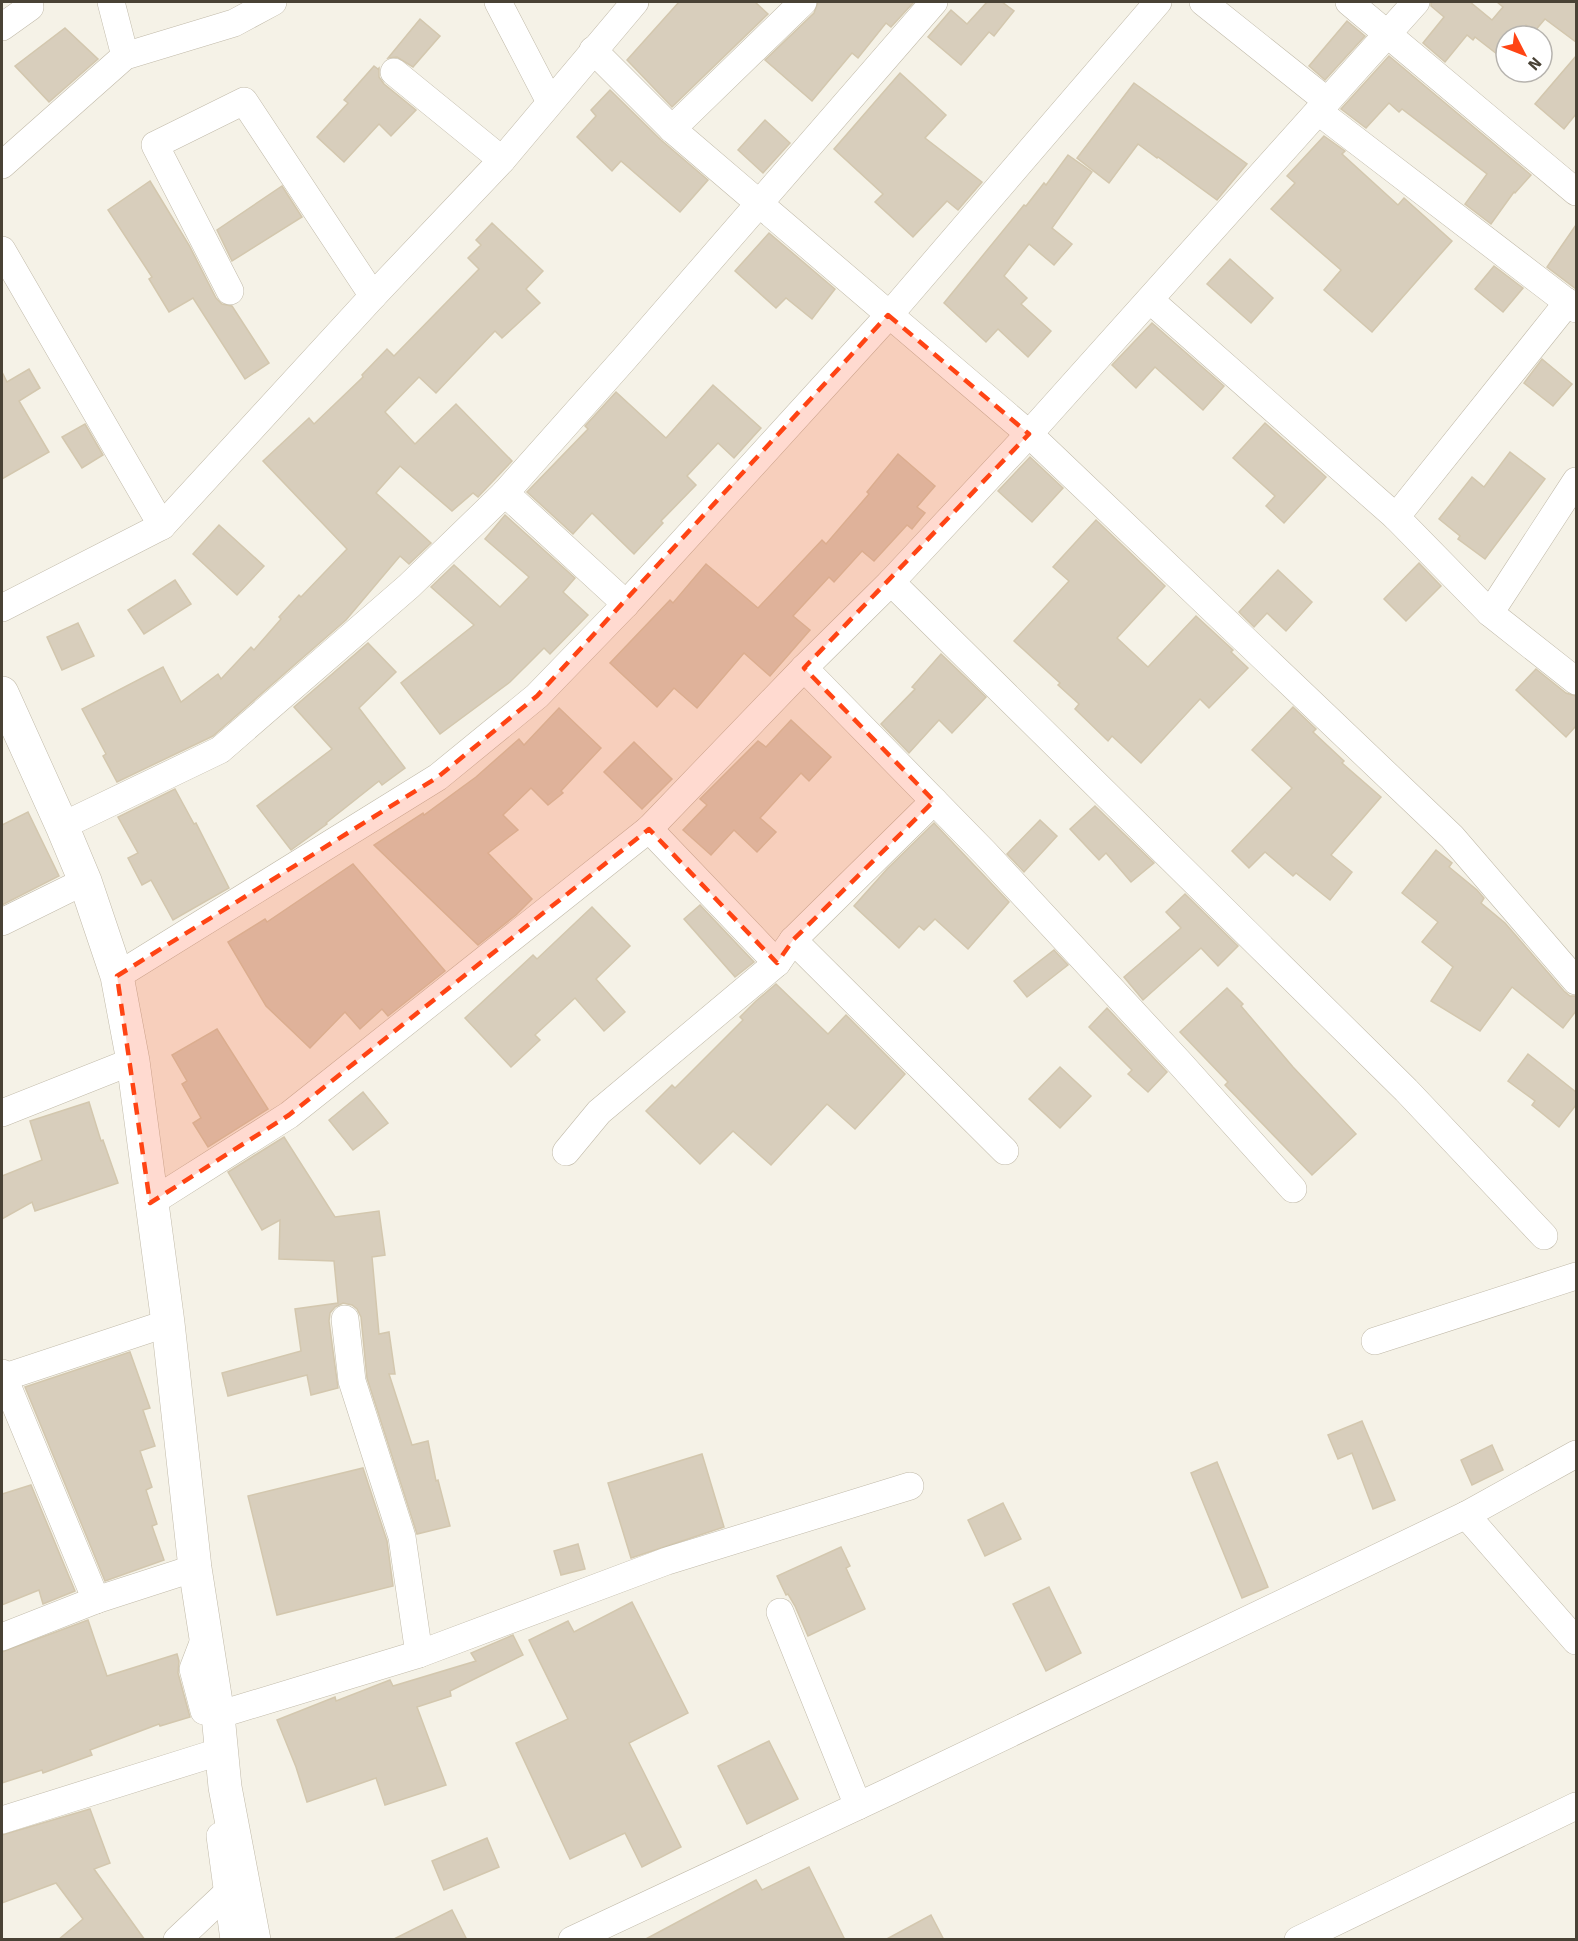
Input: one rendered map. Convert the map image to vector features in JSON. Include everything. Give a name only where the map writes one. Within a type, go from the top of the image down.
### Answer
[{"type":"street","points":[[111,2],[125,56]]},
{"type":"street","points":[[2,165],[125,56],[234,23],[273,2]]},
{"type":"street","points":[[498,2],[550,102]]},
{"type":"street","points":[[2,608],[162,526],[373,296],[502,160],[635,2]]},
{"type":"street","points":[[672,129],[803,2]]},
{"type":"street","points":[[62,826],[220,750],[410,586],[505,493],[934,2]]},
{"type":"street","points":[[117,976],[438,777],[537,696],[626,604],[888,315],[1158,2]]},
{"type":"street","points":[[1203,2],[1323,106],[1572,306],[1396,517]]},
{"type":"street","points":[[1349,2],[1576,192]]},
{"type":"street","points":[[150,1203],[289,1115],[649,829],[804,668],[891,582],[1029,434],[1416,2]]},
{"type":"street","points":[[2,27],[30,7]]},
{"type":"street","points":[[594,50],[672,129],[1029,434],[1452,837],[1576,981]]},
{"type":"street","points":[[394,72],[502,160]]},
{"type":"street","points":[[230,291],[155,145],[244,101],[373,296]]},
{"type":"street","points":[[2,250],[162,526]]},
{"type":"street","points":[[1150,300],[1396,517],[1490,613],[1576,681]]},
{"type":"street","points":[[1490,613],[1576,481]]},
{"type":"street","points":[[505,493],[626,604]]},
{"type":"street","points":[[891,582],[1406,1090],[1544,1236]]},
{"type":"street","points":[[804,668],[934,801],[1179,1062],[1293,1189]]},
{"type":"street","points":[[2,693],[85,881],[117,976],[133,1061],[150,1203],[168,1323],[195,1568],[218,1715],[225,1787],[254,1940]]},
{"type":"street","points":[[566,1152],[598,1112],[777,963],[793,940],[934,801]]},
{"type":"street","points":[[649,829],[777,963]]},
{"type":"street","points":[[2,922],[85,881]]},
{"type":"street","points":[[793,940],[1005,1151]]},
{"type":"street","points":[[2,1113],[133,1061]]},
{"type":"street","points":[[1376,1341],[1576,1276]]},
{"type":"street","points":[[345,1319],[352,1381],[402,1537],[419,1654]]},
{"type":"street","points":[[96,1600],[2,1376],[168,1323]]},
{"type":"street","points":[[572,1940],[1466,1515],[1576,1454]]},
{"type":"street","points":[[218,1715],[419,1654],[666,1561],[910,1486]]},
{"type":"street","points":[[1466,1515],[1576,1641]]},
{"type":"street","points":[[2,1637],[96,1600],[195,1568]]},
{"type":"street","points":[[780,1612],[858,1806]]},
{"type":"street","points":[[206,1635],[193,1669],[204,1713],[234,1940]]},
{"type":"street","points":[[2,1820],[209,1755]]},
{"type":"street","points":[[1298,1940],[1576,1806]]},
{"type":"street","points":[[177,1940],[227,1893]]},
{"type":"highlighted area","points":[[888,315],[1029,434],[804,668],[934,801],[793,940],[777,963],[649,829],[289,1115],[150,1203],[117,976],[438,777],[537,696]]},
{"type":"building","points":[[679,2],[755,2],[768,14],[672,107],[627,60]]},
{"type":"building","points":[[818,2],[914,2],[891,27],[886,23],[858,58],[852,53],[812,101],[765,60],[814,13]]},
{"type":"building","points":[[987,2],[1002,2],[1014,11],[994,36],[989,32],[961,65],[928,37],[951,10],[967,24]]},
{"type":"building","points":[[1431,2],[1470,2],[1492,20],[1503,7],[1497,2],[1576,2],[1576,42],[1545,19],[1541,24],[1494,24],[1494,52],[1475,37],[1473,40],[1467,35],[1445,62],[1423,43],[1444,17],[1431,6]]},
{"type":"building","points":[[420,19],[440,36],[413,67],[397,57],[388,58]]},
{"type":"building","points":[[1347,21],[1365,36],[1325,80],[1309,66]]},
{"type":"building","points":[[65,28],[98,59],[49,102],[15,66]]},
{"type":"building","points":[[1389,56],[1531,175],[1514,192],[1491,224],[1465,204],[1487,174],[1402,109],[1399,112],[1389,103],[1366,128],[1341,109]]},
{"type":"building","points":[[1576,56],[1576,114],[1564,129],[1535,104]]},
{"type":"building","points":[[374,66],[379,68],[379,77],[384,84],[416,110],[391,136],[379,124],[344,162],[317,137],[348,103],[344,100]]},
{"type":"building","points":[[900,73],[946,115],[925,138],[982,182],[958,210],[947,201],[913,237],[875,202],[883,194],[834,149]]},
{"type":"building","points":[[1134,83],[1247,164],[1217,200],[1138,144],[1109,183],[1077,158]]},
{"type":"building","points":[[610,90],[661,140],[708,180],[680,212],[621,161],[612,171],[577,137],[596,116],[591,110]]},
{"type":"building","points":[[765,120],[790,143],[763,173],[738,150]]},
{"type":"building","points":[[1324,136],[1345,151],[1342,154],[1398,205],[1404,198],[1452,241],[1372,332],[1324,290],[1341,270],[1271,209],[1295,183],[1287,176]]},
{"type":"building","points":[[1068,155],[1092,172],[1052,228],[1072,244],[1054,265],[1029,244],[1004,276],[1027,298],[1021,304],[1051,331],[1028,357],[998,329],[986,342],[944,303],[1024,205],[1026,206],[1044,183],[1046,185]]},
{"type":"building","points":[[150,181],[189,245],[216,298],[222,304],[232,306],[269,363],[245,379],[193,298],[169,312],[149,279],[152,277],[108,210]]},
{"type":"building","points":[[282,186],[302,217],[232,261],[217,230]]},
{"type":"building","points":[[492,223],[543,271],[526,289],[540,303],[502,338],[495,331],[436,393],[419,377],[385,412],[415,444],[456,404],[512,461],[478,497],[473,493],[452,511],[400,466],[376,493],[431,543],[409,564],[400,556],[346,620],[213,736],[117,782],[103,756],[106,754],[82,709],[163,667],[181,702],[218,674],[221,679],[251,647],[254,650],[299,595],[301,597],[347,549],[263,461],[309,418],[314,424],[363,377],[362,375],[387,349],[394,356],[479,269],[468,258],[481,245],[476,240]]},
{"type":"building","points":[[1576,225],[1576,289],[1547,267]]},
{"type":"building","points":[[769,233],[835,289],[812,319],[786,298],[776,308],[735,271]]},
{"type":"building","points":[[1230,259],[1273,298],[1251,323],[1207,284]]},
{"type":"building","points":[[1494,266],[1523,288],[1503,312],[1475,289]]},
{"type":"building","points":[[1152,323],[1224,386],[1203,410],[1155,367],[1136,388],[1112,365]]},
{"type":"building","points":[[1542,359],[1572,384],[1553,406],[1524,383]]},
{"type":"building","points":[[29,369],[40,388],[19,401],[49,452],[2,479],[2,372],[7,382]]},
{"type":"building","points":[[713,385],[761,428],[734,458],[718,443],[687,476],[696,485],[661,521],[663,523],[634,554],[592,513],[573,534],[527,492],[588,429],[585,426],[616,392],[666,438]]},
{"type":"building","points":[[1265,423],[1326,477],[1284,523],[1266,506],[1275,496],[1233,458]]},
{"type":"building","points":[[85,424],[103,455],[82,468],[62,437]]},
{"type":"building","points":[[1510,452],[1545,479],[1485,559],[1458,539],[1460,536],[1439,519],[1472,477],[1484,487]]},
{"type":"building","points":[[898,454],[935,486],[917,507],[925,513],[912,529],[907,525],[874,561],[862,551],[834,582],[829,577],[793,616],[810,630],[770,676],[744,653],[697,708],[674,688],[657,707],[610,663],[670,600],[673,603],[706,564],[758,608],[822,540],[826,544],[869,494],[867,492]]},
{"type":"building","points":[[1030,457],[1063,488],[1032,522],[998,491]]},
{"type":"building","points":[[505,515],[575,578],[563,592],[588,615],[550,654],[544,648],[510,682],[440,734],[401,683],[474,625],[431,587],[454,565],[500,607],[529,577],[485,539]]},
{"type":"building","points":[[1096,520],[1165,586],[1117,638],[1148,667],[1196,616],[1233,650],[1231,652],[1248,668],[1209,708],[1200,699],[1141,763],[1112,736],[1108,741],[1075,709],[1079,704],[1058,685],[1060,683],[1014,641],[1069,581],[1053,567]]},
{"type":"building","points":[[219,525],[264,566],[237,595],[193,554]]},
{"type":"building","points":[[1419,563],[1441,586],[1406,621],[1384,599]]},
{"type":"building","points":[[1278,570],[1312,602],[1286,631],[1267,613],[1254,627],[1239,612]]},
{"type":"building","points":[[175,580],[191,604],[144,634],[128,610]]},
{"type":"building","points":[[78,623],[94,656],[62,670],[47,637]]},
{"type":"building","points":[[368,643],[396,672],[359,708],[405,768],[382,785],[379,781],[291,850],[257,806],[332,749],[294,707]]},
{"type":"building","points":[[941,654],[986,697],[952,733],[939,720],[909,753],[881,724],[915,689],[912,687]]},
{"type":"building","points":[[1536,669],[1566,693],[1576,696],[1576,726],[1566,737],[1516,690]]},
{"type":"building","points":[[1293,707],[1316,729],[1313,732],[1344,761],[1342,763],[1381,797],[1331,855],[1352,872],[1330,900],[1296,873],[1293,876],[1265,852],[1249,868],[1232,851],[1292,788],[1252,750]]},
{"type":"building","points":[[559,708],[601,748],[561,791],[563,793],[548,805],[531,788],[503,815],[518,830],[488,853],[532,899],[516,915],[478,945],[374,845],[423,813],[424,815],[476,777],[519,739],[524,745]]},
{"type":"building","points":[[791,720],[831,757],[809,781],[801,773],[760,818],[776,832],[757,852],[734,830],[711,855],[683,830],[707,805],[700,799],[758,741],[766,747]]},
{"type":"building","points":[[634,742],[672,779],[642,809],[604,772]]},
{"type":"building","points":[[175,789],[194,824],[196,823],[229,888],[173,920],[151,880],[142,885],[128,858],[138,853],[118,817]]},
{"type":"building","points":[[1095,806],[1154,863],[1131,882],[1106,853],[1099,860],[1070,829]]},
{"type":"building","points":[[28,812],[59,876],[2,905],[2,825]]},
{"type":"building","points":[[1040,820],[1057,836],[1024,872],[1007,854]]},
{"type":"building","points":[[934,823],[1009,902],[968,949],[935,919],[924,930],[919,926],[899,948],[854,906],[887,869]]},
{"type":"building","points":[[1436,850],[1452,863],[1449,867],[1477,890],[1484,898],[1481,903],[1505,923],[1564,991],[1570,996],[1576,996],[1576,1011],[1563,1028],[1512,987],[1480,1031],[1431,1001],[1453,967],[1422,942],[1438,922],[1402,893]]},
{"type":"building","points":[[353,864],[445,971],[388,1016],[382,1009],[360,1029],[345,1012],[310,1048],[266,1006],[228,942],[265,919],[267,922]]},
{"type":"building","points":[[1185,894],[1238,946],[1218,966],[1201,948],[1143,1000],[1124,977],[1181,928],[1166,912]]},
{"type":"building","points":[[700,905],[754,962],[735,977],[684,919]]},
{"type":"building","points":[[592,907],[630,946],[596,979],[625,1012],[604,1031],[575,998],[535,1035],[540,1040],[511,1067],[465,1018],[533,955],[537,959]]},
{"type":"building","points":[[1054,950],[1068,965],[1027,997],[1014,981]]},
{"type":"building","points":[[776,984],[828,1034],[846,1015],[905,1074],[855,1129],[827,1104],[771,1165],[733,1131],[700,1164],[646,1111],[672,1085],[675,1088],[743,1020],[740,1017]]},
{"type":"building","points":[[1227,988],[1243,1004],[1241,1006],[1293,1067],[1356,1134],[1312,1175],[1225,1085],[1228,1082],[1180,1032]]},
{"type":"building","points":[[1107,1008],[1167,1072],[1148,1092],[1128,1074],[1132,1070],[1089,1027]]},
{"type":"building","points":[[217,1029],[268,1109],[208,1147],[193,1123],[201,1118],[182,1084],[187,1081],[172,1055]]},
{"type":"building","points":[[1528,1054],[1576,1092],[1576,1105],[1559,1127],[1532,1105],[1535,1101],[1508,1081]]},
{"type":"building","points":[[1060,1067],[1091,1096],[1060,1128],[1029,1099]]},
{"type":"building","points":[[363,1092],[388,1123],[353,1150],[329,1120]]},
{"type":"building","points":[[89,1102],[101,1141],[103,1140],[118,1183],[35,1211],[32,1202],[2,1219],[2,1176],[42,1160],[30,1121]]},
{"type":"building","points":[[284,1137],[335,1217],[379,1211],[385,1255],[372,1257],[379,1334],[389,1332],[395,1374],[389,1374],[412,1445],[428,1441],[436,1481],[438,1480],[450,1526],[417,1534],[367,1378],[361,1317],[352,1305],[343,1303],[330,1313],[329,1321],[338,1388],[311,1395],[307,1375],[228,1396],[222,1373],[301,1351],[295,1309],[338,1303],[334,1261],[279,1259],[280,1220],[262,1230],[228,1172]]},
{"type":"building","points":[[130,1352],[150,1408],[143,1410],[155,1446],[140,1451],[152,1487],[146,1490],[157,1524],[152,1526],[164,1560],[105,1581],[25,1387]]},
{"type":"building","points":[[1362,1421],[1395,1500],[1373,1509],[1352,1453],[1338,1459],[1328,1435]]},
{"type":"building","points":[[1492,1445],[1503,1470],[1472,1485],[1461,1460]]},
{"type":"building","points":[[702,1454],[724,1527],[631,1558],[608,1483]]},
{"type":"building","points":[[1217,1462],[1268,1587],[1242,1598],[1191,1473]]},
{"type":"building","points":[[363,1468],[387,1541],[393,1586],[277,1615],[248,1496]]},
{"type":"building","points":[[31,1485],[75,1591],[43,1604],[39,1590],[2,1605],[2,1494]]},
{"type":"building","points":[[1003,1503],[1021,1539],[985,1556],[968,1520]]},
{"type":"building","points":[[578,1544],[585,1569],[561,1575],[554,1551]]},
{"type":"building","points":[[841,1547],[850,1566],[846,1568],[865,1609],[808,1636],[795,1606],[788,1594],[786,1595],[777,1576]]},
{"type":"building","points":[[1049,1587],[1081,1653],[1046,1671],[1013,1604]]},
{"type":"building","points":[[632,1602],[688,1713],[629,1743],[681,1847],[642,1867],[625,1833],[570,1859],[516,1743],[568,1719],[529,1640],[568,1621],[574,1632]]},
{"type":"building","points":[[88,1620],[107,1676],[177,1654],[178,1673],[190,1717],[160,1726],[159,1724],[90,1750],[92,1755],[43,1773],[42,1770],[2,1783],[2,1652]]},
{"type":"building","points":[[513,1635],[523,1655],[450,1691],[451,1696],[417,1707],[446,1785],[385,1805],[376,1778],[307,1802],[277,1720],[335,1697],[336,1701],[390,1680],[393,1686],[476,1661],[471,1653]]},
{"type":"building","points":[[769,1741],[798,1799],[747,1824],[718,1766]]},
{"type":"building","points":[[90,1809],[110,1863],[94,1869],[145,1940],[58,1940],[83,1919],[56,1883],[2,1903],[2,1835]]},
{"type":"building","points":[[487,1838],[499,1867],[444,1890],[432,1861]]},
{"type":"building","points":[[809,1867],[845,1940],[644,1940],[756,1880],[762,1890]]},
{"type":"building","points":[[452,1910],[467,1940],[392,1940]]},
{"type":"building","points":[[931,1915],[944,1940],[885,1940]]}]
